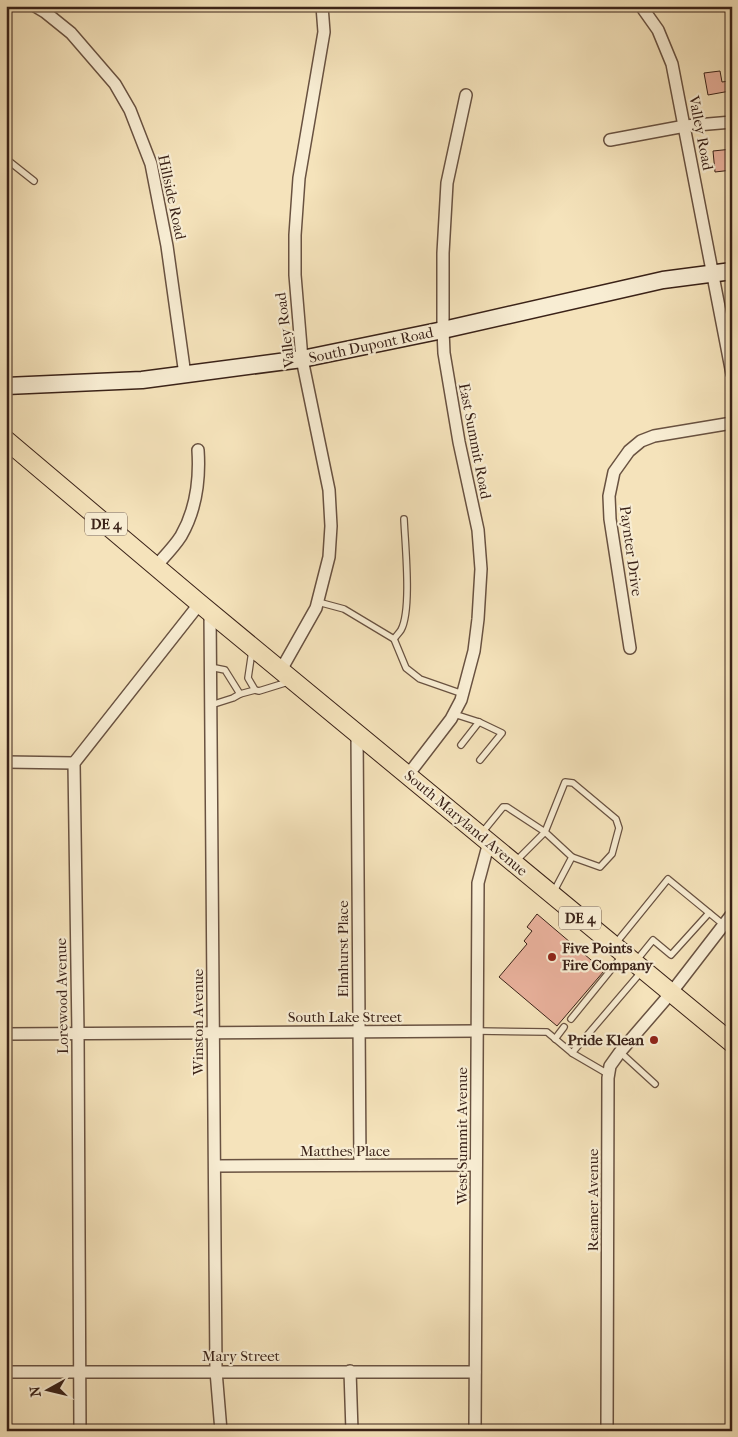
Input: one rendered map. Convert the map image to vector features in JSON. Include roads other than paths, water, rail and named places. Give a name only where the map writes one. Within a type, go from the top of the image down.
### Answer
[{"type":"main road","name":"DE 4","points":[[8,446],[205,608]]},
{"type":"main road","name":"South Maryland Avenue","points":[[205,608],[732,1043]]},
{"type":"street","name":"Hillside Road","points":[[35,6],[71,33],[115,84],[130,110],[151,164],[167,246],[186,375]]},
{"type":"street","name":"Valley Road","points":[[288,676],[318,602],[329,557],[331,526],[329,490],[302,359],[296,299],[295,235],[299,178],[324,32],[322,6]]},
{"type":"street","name":"Valley Road","points":[[641,6],[658,30],[669,56],[685,126],[732,374]]},
{"type":"street","name":"East Summit Road","points":[[408,775],[454,714],[463,694],[474,651],[478,619],[481,569],[478,530],[457,432],[442,330],[443,253],[447,184],[466,95]]},
{"type":"street","points":[[610,140],[685,126],[732,122]]},
{"type":"street","name":"South Dupont Road","points":[[6,386],[142,380],[302,359],[442,330],[663,280],[732,271]]},
{"type":"street","name":"Paynter Drive","points":[[630,648],[610,519],[609,496],[614,472],[629,450],[654,436],[732,422]]},
{"type":"street","points":[[156,566],[180,538],[190,518],[197,490],[198,450]]},
{"type":"street","points":[[6,762],[74,762],[205,608]]},
{"type":"street","name":"Winston Avenue","points":[[205,608],[211,705],[216,1371],[220,1431]]},
{"type":"street","name":"Elmhurst Place","points":[[357,732],[360,1166]]},
{"type":"street","name":"Lorewood Avenue","points":[[74,762],[78,1034],[80,1431]]},
{"type":"street","name":"West Summit Avenue","points":[[475,1431],[478,883],[484,838]]},
{"type":"street","name":"Reamer Avenue","points":[[607,1431],[608,1074],[610,1066],[620,1052],[671,993],[732,914]]},
{"type":"street","name":"South Lake Street","points":[[6,1034],[477,1031]]},
{"type":"street","name":"Matthes Place","points":[[215,1166],[476,1165]]},
{"type":"street","name":"Mary Street","points":[[6,1372],[475,1372]]},
{"type":"street","points":[[350,1372],[352,1431]]},
{"type":"lane","points":[[6,162],[10,162],[34,181]]},
{"type":"lane","points":[[394,639],[402,629],[406,608],[407,578],[404,519]]},
{"type":"lane","points":[[318,602],[344,609],[394,639],[406,668],[420,679],[463,694]]},
{"type":"lane","points":[[252,647],[248,678],[255,690]]},
{"type":"lane","points":[[210,667],[225,670],[240,694]]},
{"type":"lane","points":[[211,705],[234,698],[240,694],[255,690],[259,691],[288,676]]},
{"type":"lane","points":[[454,714],[479,722],[502,733],[480,760]]},
{"type":"lane","points":[[461,745],[479,722]]},
{"type":"lane","points":[[484,838],[503,807],[507,807],[545,832],[572,857],[600,867],[612,854],[619,828],[616,819],[574,783],[565,782],[545,832],[514,863]]},
{"type":"lane","points":[[552,895],[572,857]]},
{"type":"lane","points":[[572,1053],[629,958],[668,879],[724,925]]},
{"type":"lane","points":[[571,1019],[629,958],[653,940],[671,956],[709,913]]},
{"type":"lane","points":[[555,1038],[564,1027]]},
{"type":"lane","points":[[477,1031],[547,1032],[572,1053],[608,1074]]},
{"type":"lane","points":[[620,1052],[655,1084]]},
{"type":"place","name":"Five Points Fire Company","points":[[552,957]]},
{"type":"place","name":"Pride Klean","points":[[654,1040]]}]
